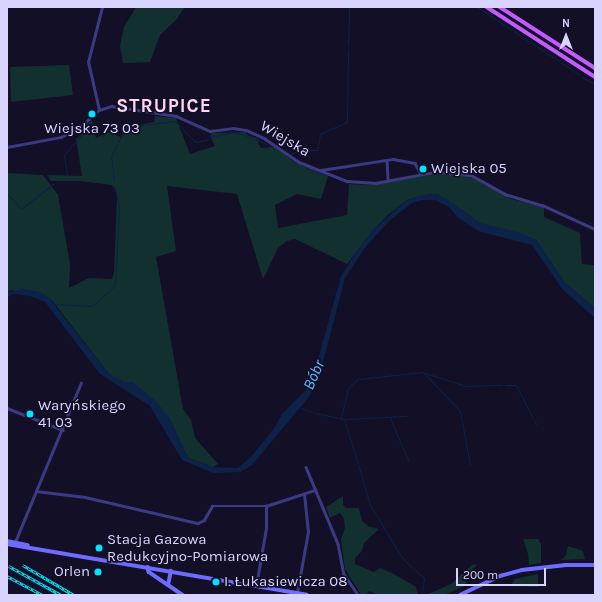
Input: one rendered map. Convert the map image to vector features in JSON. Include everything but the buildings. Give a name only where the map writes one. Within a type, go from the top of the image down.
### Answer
[{"type":"main road","points":[[487,7],[595,77]]},
{"type":"main road","points":[[500,7],[595,68]]},
{"type":"street","points":[[7,147],[61,137],[80,127],[99,110],[88,62],[102,7]]},
{"type":"street","name":"Wiejska","points":[[99,110],[112,106],[176,116],[210,131],[233,128],[246,130],[264,138],[298,162],[356,183],[388,181],[421,175],[452,172],[471,175],[487,182],[505,194],[542,204],[595,229]]},
{"type":"street","points":[[387,160],[388,181]]},
{"type":"street","name":"Wiejska","points":[[320,170],[387,160],[415,163],[421,175]]},
{"type":"street","points":[[11,544],[63,430],[81,383]]},
{"type":"street","points":[[7,408],[63,430]]},
{"type":"street","points":[[306,467],[315,490],[320,496],[338,544],[344,574],[358,595]]},
{"type":"street","points":[[36,491],[84,497],[195,523],[204,520],[210,507],[266,506],[304,495],[315,490]]},
{"type":"street","points":[[297,593],[308,532],[304,495]]},
{"type":"street","points":[[256,586],[266,528],[266,506]]},
{"type":"street","points":[[7,541],[11,544],[307,595]]},
{"type":"street","points":[[460,595],[500,576],[522,570],[566,565],[595,565]]},
{"type":"street","points":[[148,567],[149,572],[183,595]]},
{"type":"street","points":[[168,585],[170,571]]},
{"type":"green space","points":[[136,7],[184,8],[177,19],[160,35],[150,62],[123,63],[120,46],[124,27]]},
{"type":"green space","points":[[69,65],[73,95],[11,102],[10,67]]},
{"type":"green space","points":[[155,116],[176,118],[190,154],[215,146],[210,136],[212,133],[246,132],[247,135],[259,139],[258,143],[261,148],[274,147],[297,163],[328,176],[321,199],[297,194],[275,205],[278,228],[347,215],[349,184],[372,185],[435,174],[452,174],[479,179],[511,199],[544,207],[544,217],[580,233],[582,264],[595,265],[595,308],[564,282],[536,240],[478,222],[462,210],[431,194],[407,200],[388,215],[374,229],[347,264],[295,239],[287,241],[278,248],[263,279],[237,194],[167,186],[176,251],[156,257],[183,409],[191,420],[195,438],[218,464],[213,467],[188,458],[169,418],[124,382],[109,374],[49,298],[11,290],[7,292],[7,173],[43,175],[58,195],[70,264],[69,288],[89,278],[112,279],[114,272],[117,196],[115,189],[112,185],[80,181],[51,181],[47,175],[82,176],[76,139],[86,130],[84,126],[92,120],[96,138],[107,132],[121,137],[124,128],[154,122]]},
{"type":"green space","points":[[343,496],[343,505],[346,508],[359,508],[362,521],[368,526],[379,529],[364,543],[362,551],[355,558],[355,564],[374,572],[380,568],[394,574],[416,587],[418,595],[378,595],[369,591],[366,595],[361,595],[345,569],[341,539],[345,528],[344,519],[340,513],[330,518],[326,507]]},
{"type":"green space","points":[[523,539],[538,539],[541,544],[541,563],[529,565],[528,554]]},
{"type":"green space","points":[[568,546],[583,551],[585,559],[561,560],[566,555]]},
{"type":"green space","points":[[473,564],[477,565],[465,577],[467,585],[444,595],[426,595],[451,584]]},
{"type":"green space","points":[[538,574],[538,587],[510,586],[515,579]]},
{"type":"water","name":"Bóbr","points":[[437,194],[448,200],[478,222],[521,233],[536,240],[564,282],[595,308],[595,318],[563,290],[532,245],[478,231],[458,218],[449,207],[435,200],[422,200],[412,203],[389,221],[364,249],[345,278],[320,374],[309,397],[252,465],[240,472],[213,473],[182,460],[150,406],[100,374],[45,302],[30,296],[14,294],[7,297],[7,292],[23,289],[40,292],[49,298],[109,374],[124,382],[133,382],[157,402],[169,418],[188,458],[213,467],[238,468],[251,457],[275,427],[282,414],[306,390],[317,363],[341,276],[354,255],[374,229],[407,200],[421,195]]},
{"type":"waterway","points":[[348,45],[349,7]]},
{"type":"waterway","points":[[477,7],[580,75]]},
{"type":"waterway","points":[[291,154],[299,150],[317,150],[320,134],[347,122],[348,50]]},
{"type":"waterway","points":[[582,77],[595,84]]},
{"type":"waterway","points":[[114,180],[111,156],[124,130],[134,126],[175,121],[194,141],[197,142],[209,139]]},
{"type":"waterway","points":[[67,175],[64,155],[86,130],[85,127]]},
{"type":"waterway","points":[[211,137],[232,132],[242,134],[274,147],[288,156]]},
{"type":"waterway","points":[[288,157],[308,169],[327,175]]},
{"type":"waterway","points":[[7,193],[21,209],[53,184]]},
{"type":"waterway","points":[[54,304],[92,306],[115,285],[119,207],[115,186]]},
{"type":"waterway","points":[[341,418],[348,388],[358,379],[423,372],[460,411],[470,465]]},
{"type":"waterway","points":[[425,373],[466,386],[502,385]]},
{"type":"waterway","points":[[505,385],[516,385],[533,419]]},
{"type":"waterway","points":[[301,408],[312,412]]},
{"type":"waterway","points":[[315,413],[344,419],[358,464]]},
{"type":"waterway","points":[[345,419],[406,416]]},
{"type":"waterway","points":[[390,418],[408,460]]},
{"type":"waterway","points":[[359,467],[369,503],[401,556],[412,568]]},
{"type":"waterway","points":[[414,569],[424,578],[422,595]]},
{"type":"railway","points":[[23,565],[74,595]]},
{"type":"railway","points":[[9,566],[61,595]]},
{"type":"railway","points":[[7,576],[42,595]]},
{"type":"place","name":"Wiejska 73 03","points":[[92,114]]},
{"type":"place","name":"Wiejska 05","points":[[423,169]]},
{"type":"place","name":"Waryńskiego 41 03","points":[[30,414]]},
{"type":"place","name":"Stacja Gazowa Redukcyjno-Pomiarowa","points":[[99,548]]},
{"type":"place","name":"Orlen","points":[[98,572]]},
{"type":"place","name":"I. Łukasiewicza 08","points":[[216,582]]},
{"type":"district","name":"STRUPICE","points":[[164,107]]}]
